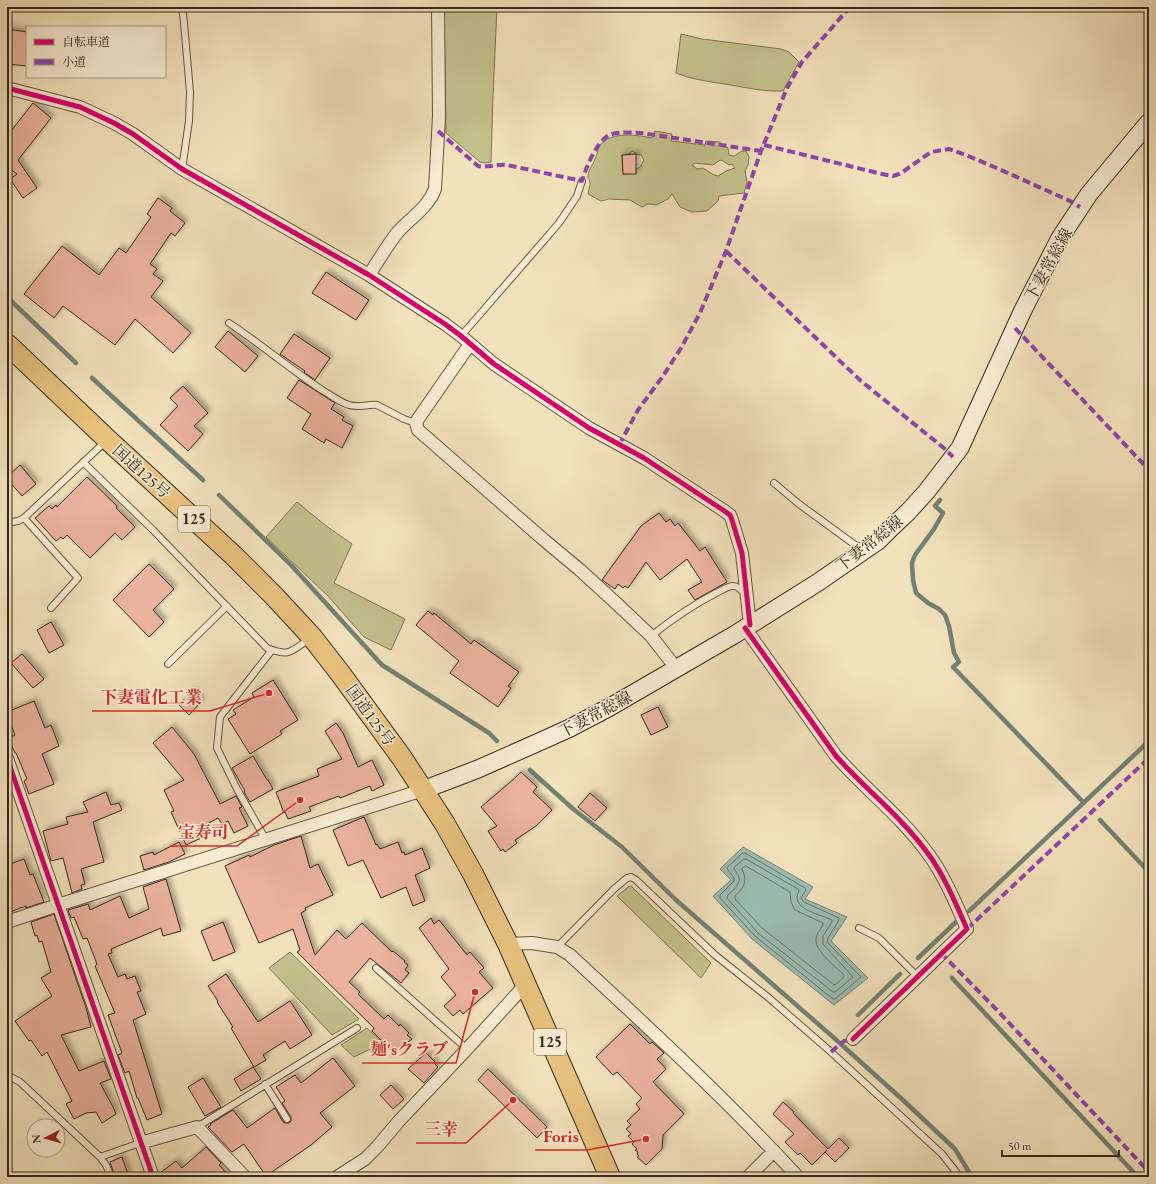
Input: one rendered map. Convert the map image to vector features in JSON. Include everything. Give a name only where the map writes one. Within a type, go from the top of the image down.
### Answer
[{"type":"highway","name":"国道125号","points":[[7,344],[233,555],[274,596],[312,637],[402,758],[445,824],[473,874],[508,944],[610,1177]]},
{"type":"main road","name":"下妻常総線","points":[[423,790],[478,769],[570,728],[610,707],[748,626],[817,583],[878,541],[927,491],[960,448],[1023,310],[1060,238],[1089,194],[1149,122]]},
{"type":"street","points":[[369,275],[398,233],[424,207],[432,197],[435,189],[438,116],[438,7]]},
{"type":"street","points":[[7,88],[80,107],[133,134],[182,169],[369,275],[444,324],[461,336],[494,364],[589,428],[644,458],[730,515],[742,553],[747,596],[748,626],[836,756],[853,775],[904,824],[929,855],[953,898],[967,929],[853,1039]]},
{"type":"street","points":[[470,344],[418,419],[416,423],[418,430],[590,579],[651,636],[676,668]]},
{"type":"street","points":[[7,758],[153,1177]]},
{"type":"street","points":[[7,922],[58,904],[423,790]]},
{"type":"street","points":[[508,944],[532,943],[557,947],[570,954],[646,1025],[774,1151],[798,1177]]},
{"type":"street","points":[[337,1177],[365,1159],[377,1147],[399,1121],[525,985]]},
{"type":"street","points":[[140,1143],[197,1127],[245,1177]]},
{"type":"street","points":[[748,1177],[774,1151]]},
{"type":"lane","points":[[182,7],[190,92],[189,121],[182,169]]},
{"type":"lane","points":[[461,336],[559,223],[577,196],[582,181]]},
{"type":"lane","points":[[230,323],[311,383],[339,400],[349,405],[356,406],[372,404],[377,405],[404,420],[416,423]]},
{"type":"lane","points":[[7,523],[24,518],[107,439]]},
{"type":"lane","points":[[83,462],[153,530],[267,648],[284,654],[290,653],[312,637]]},
{"type":"lane","points":[[774,483],[799,504],[864,551]]},
{"type":"lane","points":[[24,518],[78,578],[51,608]]},
{"type":"lane","points":[[651,636],[706,598],[728,587],[738,587],[747,596]]},
{"type":"lane","points":[[168,664],[227,606]]},
{"type":"lane","points":[[266,840],[237,789],[217,748],[220,717],[272,650]]},
{"type":"lane","points":[[557,947],[614,889],[627,878],[632,877],[715,955],[751,983],[831,1052],[942,1154],[960,1177]]},
{"type":"lane","points":[[859,928],[879,938],[917,976]]},
{"type":"lane","points":[[376,968],[467,1049]]},
{"type":"lane","points":[[197,1127],[356,1028]]},
{"type":"lane","points":[[7,1075],[20,1082],[100,1158],[106,1165],[111,1177]]},
{"type":"lane","points":[[265,1084],[287,1119]]},
{"type":"lane","points":[[100,1158],[140,1143]]},
{"type":"shaded area","points":[[444,7],[497,7],[491,162],[480,162],[446,133]]},
{"type":"shaded area","points":[[681,34],[702,39],[781,49],[789,52],[799,62],[783,91],[757,90],[696,79],[676,73]]},
{"type":"shaded area","points":[[655,131],[672,134],[671,141],[705,145],[706,141],[719,142],[728,148],[729,155],[734,156],[742,151],[746,151],[749,157],[748,165],[745,171],[747,182],[744,193],[719,196],[718,201],[707,211],[692,212],[680,207],[672,194],[668,199],[656,205],[648,204],[642,207],[630,200],[609,199],[601,201],[588,194],[590,181],[588,176],[601,144],[612,137],[625,135],[652,138]],"holes":[[[632,151],[641,155],[644,160],[640,167],[636,169],[636,173],[623,174],[622,155],[629,155]],[[720,160],[729,165],[732,164],[735,168],[718,176],[703,168],[697,169],[692,165],[695,163],[713,165]]]},
{"type":"shaded area","points":[[297,502],[325,525],[352,544],[334,583],[405,619],[391,650],[364,637],[328,596],[266,537]]},
{"type":"shaded area","points":[[631,886],[711,963],[701,978],[617,896]]},
{"type":"shaded area","points":[[290,952],[359,1019],[332,1035],[269,968]]},
{"type":"shaded area","points":[[367,1028],[383,1043],[354,1057],[341,1045]]},
{"type":"water","points":[[743,847],[813,887],[805,899],[847,917],[831,941],[868,978],[834,1005],[752,939],[713,896],[731,880],[720,869]]},
{"type":"building","points":[[7,29],[26,32],[26,66],[7,64]]},
{"type":"building","points":[[33,103],[51,118],[18,160],[37,188],[23,198],[10,179],[17,174],[10,169],[7,173],[7,136]]},
{"type":"building","points":[[636,154],[636,174],[623,174],[622,155]]},
{"type":"building","points":[[158,198],[172,208],[170,211],[185,223],[175,236],[171,233],[150,264],[157,269],[153,274],[163,281],[151,297],[191,333],[173,353],[135,319],[115,345],[63,306],[54,318],[24,294],[62,246],[99,275],[119,248],[126,253],[151,217],[147,214]]},
{"type":"building","points":[[326,272],[369,300],[356,320],[312,293]]},
{"type":"building","points":[[228,331],[258,356],[245,372],[215,347]]},
{"type":"building","points":[[294,334],[330,358],[315,380],[304,372],[305,371],[280,354]]},
{"type":"building","points":[[299,380],[335,403],[331,409],[344,417],[342,420],[353,426],[342,448],[326,439],[324,443],[302,429],[311,414],[287,398]]},
{"type":"building","points":[[183,386],[208,413],[194,426],[203,434],[188,451],[160,425],[178,406],[170,398]]},
{"type":"building","points":[[20,465],[36,484],[22,496],[7,479],[7,477]]},
{"type":"building","points":[[87,477],[117,506],[116,508],[135,527],[122,540],[115,533],[90,558],[67,535],[63,539],[61,537],[56,541],[35,518],[49,506],[52,509],[56,505],[57,507]]},
{"type":"building","points":[[659,513],[666,522],[670,519],[675,526],[678,523],[700,551],[705,547],[727,582],[695,600],[688,590],[702,582],[687,559],[660,580],[646,562],[628,588],[625,586],[623,588],[618,584],[615,589],[602,580],[641,526]]},
{"type":"building","points":[[149,564],[174,589],[153,610],[164,622],[149,637],[113,600]]},
{"type":"building","points":[[428,611],[433,615],[434,613],[471,644],[474,640],[519,672],[508,686],[511,688],[498,707],[450,673],[459,661],[416,625]]},
{"type":"building","points":[[51,622],[64,645],[49,653],[37,630]]},
{"type":"building","points":[[22,654],[44,679],[33,688],[11,663]]},
{"type":"building","points":[[273,680],[298,720],[280,731],[282,734],[250,754],[228,719],[236,714],[233,710],[254,697],[252,693]]},
{"type":"building","points":[[192,691],[202,701],[189,715],[179,705]]},
{"type":"building","points":[[34,701],[45,728],[51,725],[59,746],[42,754],[54,784],[29,794],[24,781],[27,779],[8,738],[15,735],[7,712]]},
{"type":"building","points":[[658,707],[668,727],[651,735],[641,715]]},
{"type":"building","points":[[336,723],[343,733],[358,767],[372,760],[384,785],[372,791],[370,786],[340,798],[339,796],[309,807],[311,811],[288,819],[285,812],[284,813],[276,792],[319,776],[317,769],[342,759],[325,731]]},
{"type":"building","points":[[172,727],[194,754],[220,804],[236,796],[242,807],[239,808],[248,826],[234,833],[228,821],[222,824],[218,818],[197,829],[201,838],[186,845],[171,812],[174,811],[164,790],[184,780],[153,743]]},
{"type":"building","points":[[253,756],[273,789],[250,802],[232,768]]},
{"type":"building","points":[[521,772],[537,787],[533,792],[552,810],[536,826],[515,840],[517,843],[505,852],[503,849],[501,851],[488,831],[497,826],[481,807]]},
{"type":"building","points":[[106,792],[111,805],[119,803],[122,810],[93,822],[104,862],[81,869],[85,884],[81,885],[82,889],[72,893],[63,858],[51,861],[43,831],[68,824],[66,817],[88,812],[83,802]]},
{"type":"building","points":[[590,793],[607,808],[595,821],[578,807]]},
{"type":"building","points":[[364,817],[376,845],[377,844],[380,849],[398,842],[402,853],[404,852],[405,855],[422,848],[430,868],[415,875],[425,901],[413,906],[406,887],[381,898],[363,860],[348,866],[333,830]]},
{"type":"building","points":[[301,836],[310,868],[318,864],[333,895],[305,908],[306,910],[301,913],[315,955],[337,930],[346,939],[362,923],[408,965],[405,970],[409,973],[401,983],[370,958],[349,982],[360,992],[358,994],[384,1019],[388,1015],[409,1033],[407,1035],[412,1039],[394,1053],[372,1031],[374,1028],[297,952],[300,950],[293,929],[259,943],[225,866],[249,855],[250,857],[274,845]]},
{"type":"building","points":[[179,842],[185,854],[169,862],[144,870],[140,856],[153,852],[154,855]]},
{"type":"building","points":[[24,859],[30,875],[33,874],[44,902],[26,908],[26,906],[7,913],[7,893],[12,892],[7,879],[7,865]]},
{"type":"building","points":[[166,879],[181,931],[163,936],[161,928],[111,949],[112,953],[108,954],[118,977],[125,974],[127,979],[135,976],[141,991],[137,992],[146,1014],[133,1020],[162,1114],[147,1120],[137,1098],[129,1071],[125,1073],[118,1055],[122,1053],[108,1015],[115,1013],[95,966],[97,964],[87,938],[83,939],[74,917],[71,918],[68,910],[88,904],[90,910],[120,896],[129,918],[149,909],[143,887]]},
{"type":"building","points":[[54,914],[91,1027],[61,1035],[79,1071],[104,1061],[111,1079],[100,1083],[116,1114],[102,1123],[96,1112],[86,1113],[74,1119],[66,1104],[72,1101],[47,1052],[42,1056],[15,1021],[52,996],[41,978],[51,972],[42,941],[39,942],[37,935],[35,936],[31,922]]},
{"type":"building","points":[[431,918],[434,924],[439,920],[467,955],[470,952],[484,968],[479,972],[493,988],[463,1014],[460,1010],[453,1016],[444,1006],[456,995],[441,977],[449,969],[419,928]]},
{"type":"building","points":[[223,922],[235,952],[213,961],[201,931]]},
{"type":"building","points":[[226,974],[258,1022],[290,1001],[312,1035],[290,1049],[285,1041],[263,1055],[266,1060],[254,1067],[231,1028],[233,1027],[208,986]]},
{"type":"building","points":[[630,1024],[650,1044],[652,1042],[664,1053],[657,1059],[666,1069],[653,1082],[684,1114],[663,1135],[662,1149],[646,1165],[637,1157],[639,1156],[637,1154],[638,1152],[635,1150],[637,1149],[632,1144],[634,1142],[628,1136],[631,1134],[626,1129],[631,1125],[627,1121],[640,1109],[636,1104],[642,1098],[617,1072],[613,1075],[596,1057]]},
{"type":"building","points":[[426,1053],[438,1067],[424,1083],[408,1069]]},
{"type":"building","points":[[333,1058],[355,1086],[320,1113],[332,1127],[311,1145],[266,1176],[244,1144],[232,1152],[208,1127],[211,1125],[210,1124],[233,1110],[247,1128],[275,1108],[283,1122],[289,1123],[291,1121],[291,1117],[282,1103],[285,1101],[276,1087],[295,1075],[301,1083]]},
{"type":"building","points":[[253,1067],[261,1079],[241,1091],[234,1079]]},
{"type":"building","points":[[488,1069],[547,1127],[537,1138],[478,1080]]},
{"type":"building","points":[[203,1078],[221,1107],[205,1116],[188,1087]]},
{"type":"building","points":[[391,1085],[404,1099],[393,1109],[380,1095]]},
{"type":"building","points":[[783,1102],[828,1149],[839,1138],[849,1148],[835,1162],[825,1152],[812,1165],[800,1153],[798,1155],[785,1142],[794,1134],[773,1114]]},
{"type":"building","points":[[206,1147],[221,1163],[219,1165],[230,1177],[160,1177],[160,1173],[176,1161],[182,1168]]},
{"type":"building","points":[[122,1157],[129,1177],[115,1177],[110,1162]]},
{"type":"waterway","points":[[7,297],[76,363]]},
{"type":"waterway","points":[[92,378],[203,480]]},
{"type":"waterway","points":[[219,495],[291,565],[382,665],[489,733],[497,741]]},
{"type":"waterway","points":[[940,500],[935,506],[943,513],[934,529],[915,555],[912,563],[913,580],[916,593],[945,615],[949,626],[954,653],[959,662],[953,667],[1084,803]]},
{"type":"waterway","points":[[969,911],[1149,741]]},
{"type":"waterway","points":[[530,770],[572,808],[622,847],[676,900],[904,1101],[955,1149],[972,1177]]},
{"type":"waterway","points":[[1100,820],[1149,872]]},
{"type":"waterway","points":[[918,958],[956,922]]},
{"type":"waterway","points":[[858,1015],[900,974]]},
{"type":"waterway","points":[[952,978],[1138,1177]]},
{"type":"marked path","points":[[619,445],[638,410],[681,348],[700,313],[726,251],[761,151],[787,88],[802,62],[850,7]]},
{"type":"marked path","points":[[438,131],[478,166],[485,167],[507,165],[582,181],[589,163],[600,143],[604,138],[616,133],[641,133],[761,151]]},
{"type":"marked path","points":[[764,145],[893,176],[904,171],[931,152],[949,149],[999,169],[1080,207]]},
{"type":"marked path","points":[[726,251],[861,381],[953,457]]},
{"type":"marked path","points":[[1015,328],[1149,470]]},
{"type":"marked path","points":[[967,929],[1149,758]]},
{"type":"marked path","points":[[941,953],[996,1009],[1149,1172]]},
{"type":"marked path","points":[[831,1052],[844,1041],[853,1039]]},
{"type":"cycle path","points":[[7,88],[80,107],[133,134],[182,169],[369,275],[445,324],[494,364],[589,428],[644,458],[730,515],[742,553],[750,625]]},
{"type":"cycle path","points":[[745,628],[836,756],[896,816],[935,863],[967,929],[853,1039]]},
{"type":"cycle path","points":[[7,758],[153,1177]]},
{"type":"place","name":"下妻電化工業","points":[[269,693]]},
{"type":"place","name":"宝寿司","points":[[300,800]]},
{"type":"place","name":"麺'sクラブ","points":[[475,992]]},
{"type":"place","name":"三幸","points":[[513,1100]]},
{"type":"place","name":"Foris","points":[[646,1139]]}]
